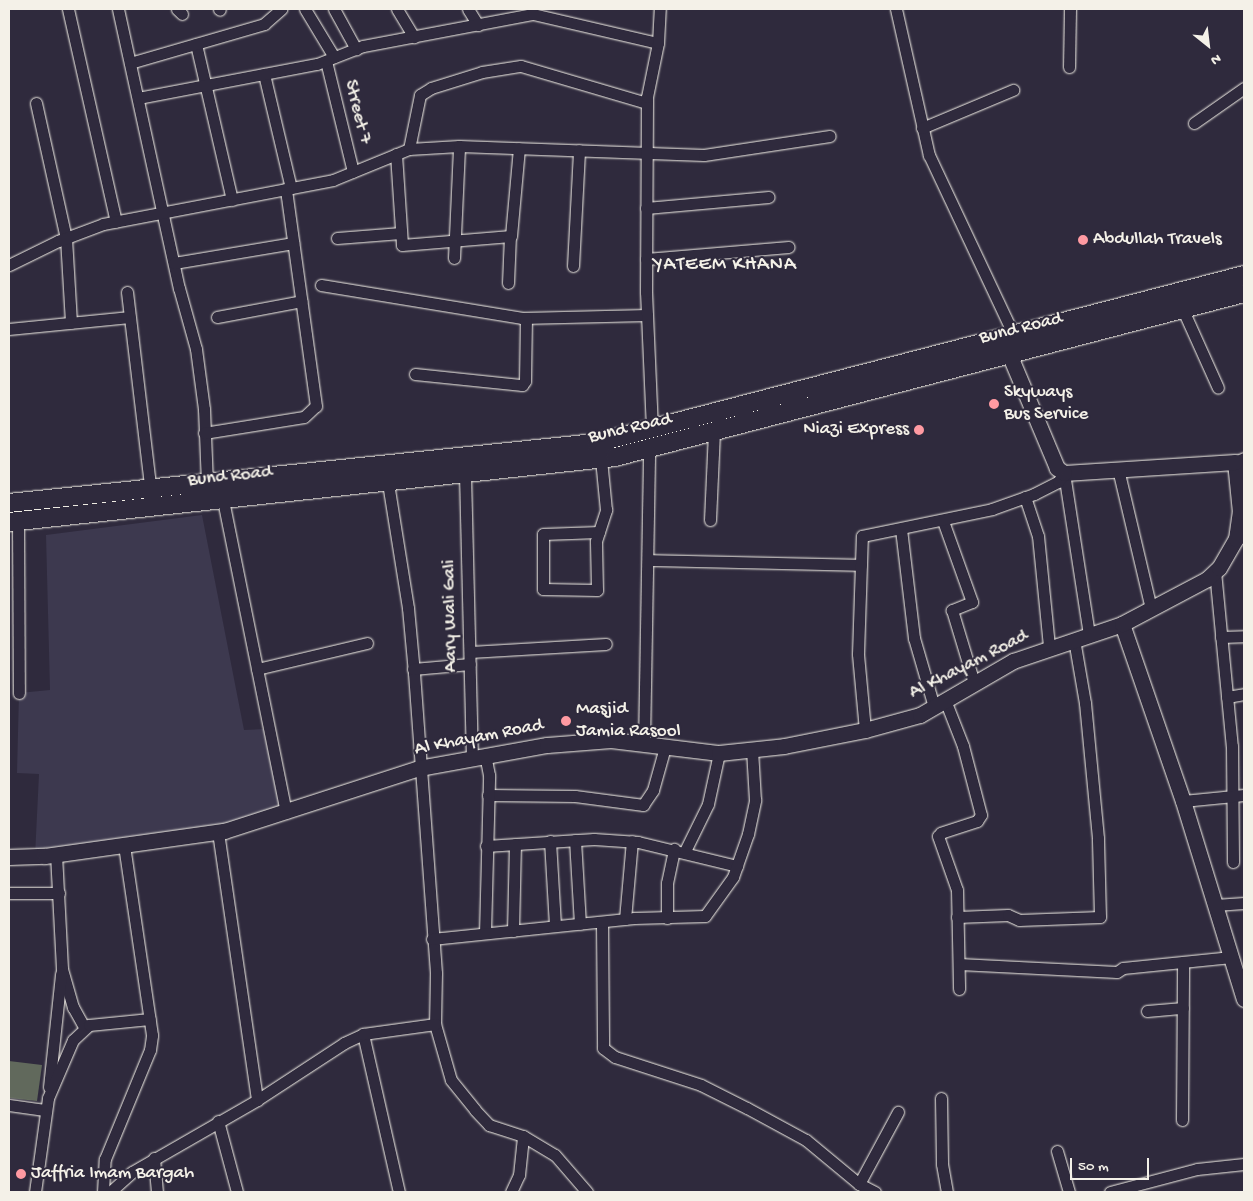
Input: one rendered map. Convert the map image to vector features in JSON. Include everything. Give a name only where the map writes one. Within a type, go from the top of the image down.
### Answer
[{"type":"main road","name":"Bund Road","points":[[9,503],[596,443],[1244,275]]},
{"type":"main road","name":"Bund Road","points":[[13,521],[601,459],[1244,293]]},
{"type":"street","points":[[68,9],[116,222]]},
{"type":"street","points":[[118,9],[162,213],[196,350],[204,409],[207,483]]},
{"type":"street","points":[[130,63],[264,24],[281,9]]},
{"type":"street","name":"Street 7","points":[[305,9],[330,59],[354,172]]},
{"type":"street","points":[[334,9],[356,49]]},
{"type":"street","points":[[397,9],[414,37]]},
{"type":"street","points":[[468,9],[478,25]]},
{"type":"street","points":[[652,429],[647,315],[646,152],[647,103],[658,42],[660,9]]},
{"type":"street","points":[[896,9],[929,155],[1014,336]]},
{"type":"street","points":[[1069,67],[1070,9]]},
{"type":"street","points":[[138,98],[264,74],[330,59],[356,49],[478,25],[532,11],[658,42]]},
{"type":"street","points":[[196,44],[232,200]]},
{"type":"street","points":[[409,149],[420,95],[431,88],[482,72],[521,66],[647,103]]},
{"type":"street","points":[[204,433],[304,417],[313,412],[316,406],[293,243],[288,189],[264,74]]},
{"type":"street","points":[[1194,123],[1244,88]]},
{"type":"street","points":[[922,128],[1013,90]]},
{"type":"street","points":[[36,102],[66,238],[71,323]]},
{"type":"street","points":[[9,265],[66,238],[116,222],[333,180],[409,149],[459,146],[704,155],[830,136]]},
{"type":"street","points":[[454,258],[459,146]]},
{"type":"street","points":[[508,284],[510,236],[519,148]]},
{"type":"street","points":[[573,266],[579,150]]},
{"type":"street","points":[[396,154],[402,245],[510,236]]},
{"type":"street","points":[[646,208],[769,197]]},
{"type":"street","points":[[337,238],[401,233]]},
{"type":"street","points":[[174,263],[293,243]]},
{"type":"street","points":[[646,259],[788,247]]},
{"type":"street","points":[[321,285],[526,318],[647,315]]},
{"type":"street","points":[[127,292],[151,506]]},
{"type":"street","points":[[217,317],[302,301]]},
{"type":"street","points":[[1183,310],[1218,388]]},
{"type":"street","points":[[9,329],[129,317]]},
{"type":"street","points":[[415,374],[522,385],[525,381],[526,318]]},
{"type":"street","points":[[958,917],[1008,915],[1019,920],[1100,917],[1098,828],[1085,703],[1082,636],[1064,473],[1058,468],[1009,354]]},
{"type":"street","points":[[710,520],[714,431]]},
{"type":"street","points":[[644,744],[649,448]]},
{"type":"street","points":[[599,532],[543,534],[543,589],[597,590],[599,532],[606,510],[601,459]]},
{"type":"street","points":[[1064,473],[1240,460],[1240,512],[1236,539],[1215,571],[1232,746],[1233,862]]},
{"type":"street","points":[[1118,469],[1151,609]]},
{"type":"street","points":[[865,730],[858,654],[862,536],[943,521],[1025,497],[1058,482],[1064,473]]},
{"type":"street","name":"Aary Wali Gali","points":[[465,474],[470,664],[479,756],[488,795],[485,933]]},
{"type":"street","points":[[388,482],[408,608],[418,768],[436,973],[435,1024],[451,1080],[489,1125],[523,1136],[555,1155],[587,1192]]},
{"type":"street","points":[[1025,497],[1038,536],[1049,647]]},
{"type":"street","points":[[223,500],[286,813]]},
{"type":"street","points":[[13,521],[19,693]]},
{"type":"street","points":[[943,521],[972,602],[952,610],[974,683]]},
{"type":"street","points":[[901,529],[914,638],[940,704],[963,746],[981,815],[977,821],[940,832],[938,836],[958,890],[960,989]]},
{"type":"street","points":[[648,560],[861,565]]},
{"type":"street","name":"Al Khayam Road","points":[[9,857],[56,854],[218,832],[286,813],[418,768],[548,745],[611,740],[719,753],[752,750],[865,730],[920,715],[1013,661],[1049,647],[1122,624],[1215,571]]},
{"type":"street","points":[[1122,624],[1183,801],[1215,905],[1237,963],[1244,999]]},
{"type":"street","points":[[1221,636],[1244,636]]},
{"type":"street","points":[[257,669],[367,643]]},
{"type":"street","points":[[470,652],[606,644]]},
{"type":"street","points":[[413,669],[470,664]]},
{"type":"street","points":[[1227,697],[1244,694]]},
{"type":"street","points":[[1232,746],[1244,745]]},
{"type":"street","points":[[488,795],[575,796],[643,805],[653,790],[665,747]]},
{"type":"street","points":[[432,939],[602,923],[625,919],[705,916],[733,877],[737,866],[755,800],[752,750]]},
{"type":"street","points":[[667,918],[667,883],[680,850],[708,804],[718,772],[719,753]]},
{"type":"street","points":[[1183,801],[1244,796]]},
{"type":"street","points":[[218,832],[257,1100]]},
{"type":"street","points":[[486,846],[575,840],[632,841],[680,850],[737,866]]},
{"type":"street","points":[[575,840],[580,924]]},
{"type":"street","points":[[550,841],[556,926]]},
{"type":"street","points":[[625,919],[632,841]]},
{"type":"street","points":[[513,931],[515,844]]},
{"type":"street","points":[[103,1192],[105,1159],[150,1050],[150,1019],[124,845]]},
{"type":"street","points":[[35,1192],[48,1098],[62,970],[56,854]]},
{"type":"street","points":[[9,893],[59,893]]},
{"type":"street","points":[[1215,905],[1244,903]]},
{"type":"street","points":[[602,923],[603,1048],[615,1058],[701,1085],[747,1108],[806,1140],[859,1184],[874,1192]]},
{"type":"street","points":[[959,964],[1117,972],[1123,968],[1183,962],[1237,963]]},
{"type":"street","points":[[1182,1120],[1183,962]]},
{"type":"street","points":[[62,970],[73,1006],[84,1027]]},
{"type":"street","points":[[1147,1011],[1183,1008]]},
{"type":"street","points":[[48,1098],[69,1046],[84,1027],[150,1019]]},
{"type":"street","points":[[110,1192],[132,1172],[154,1158],[257,1100],[318,1058],[363,1034],[435,1024]]},
{"type":"street","points":[[363,1034],[399,1192]]},
{"type":"street","points":[[941,1098],[942,1164],[947,1192]]},
{"type":"street","points":[[9,1105],[45,1110]]},
{"type":"street","points":[[859,1184],[898,1112]]},
{"type":"street","points":[[218,1121],[237,1192]]},
{"type":"street","points":[[511,1192],[519,1174],[523,1136]]},
{"type":"street","points":[[1057,1151],[1068,1192]]},
{"type":"street","points":[[154,1158],[157,1192]]},
{"type":"street","points":[[1110,1192],[1197,1169],[1244,1164]]},
{"type":"shaded area","points":[[202,515],[244,730],[264,729],[281,810],[218,832],[35,856],[39,774],[17,773],[19,693],[50,690],[46,535]]},
{"type":"green space","points":[[9,1061],[42,1065],[37,1101],[9,1098]]},
{"type":"place","name":"Abdullah Travels","points":[[1083,240]]},
{"type":"place","name":"Skyways Bus Service","points":[[994,404]]},
{"type":"place","name":"Niazi Express","points":[[919,430]]},
{"type":"place","name":"Masjid Jamia Rasool","points":[[566,721]]},
{"type":"place","name":"Jaffria Imam Bargah","points":[[21,1174]]},
{"type":"district","name":"YATEEM KHANA","points":[[725,265]]}]
